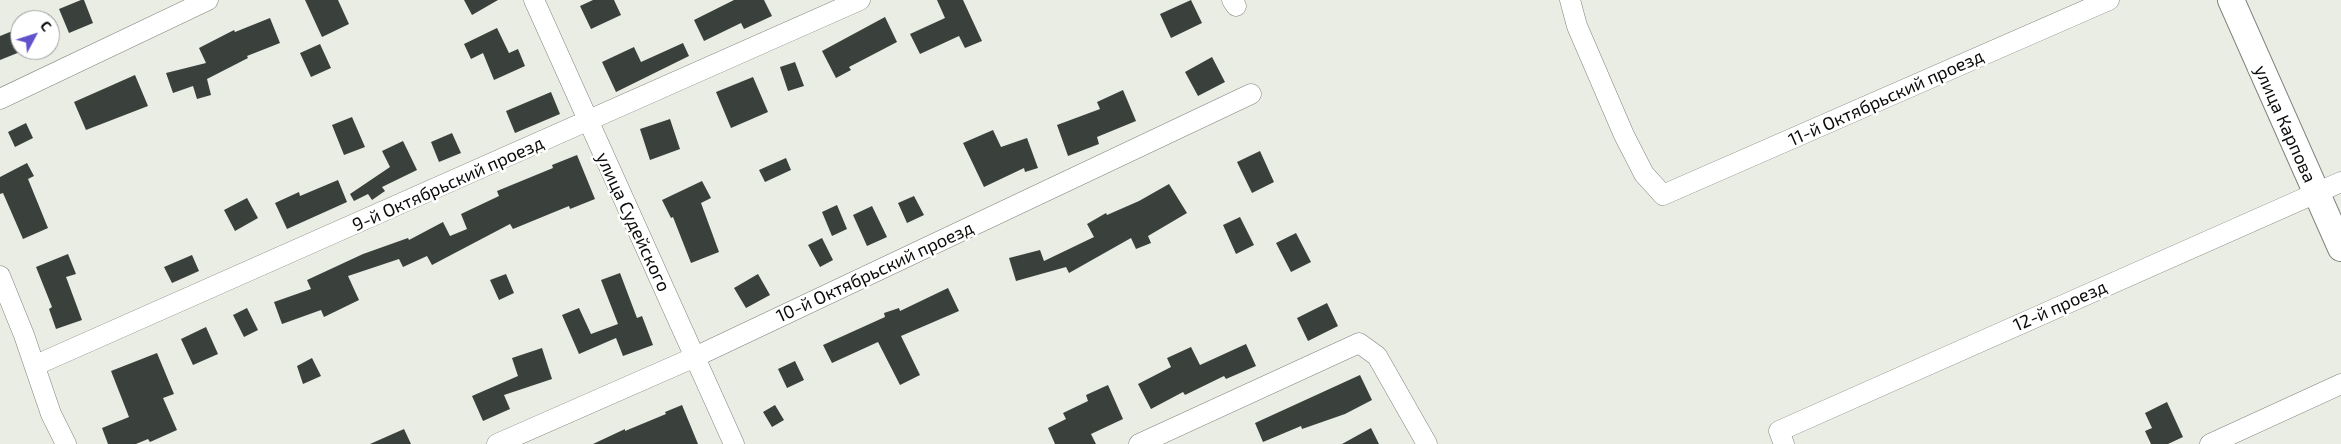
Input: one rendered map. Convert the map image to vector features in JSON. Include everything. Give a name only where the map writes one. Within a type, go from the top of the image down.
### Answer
[{"type":"main road","name":"улица Карпова","points":[[2231,0],[2341,248]]},
{"type":"street","points":[[0,99],[208,0]]},
{"type":"street","name":"улица Судейского","points":[[534,0],[734,444]]},
{"type":"street","name":"9-й Октябрьский проезд","points":[[36,365],[860,0]]},
{"type":"street","name":"11-й Октябрьский проезд","points":[[1570,0],[1577,26],[1624,135],[1644,174],[1663,195],[2109,0]]},
{"type":"street","name":"10-й Октябрьский проезд","points":[[497,444],[695,357],[1251,94]]},
{"type":"street","name":"12-й проезд","points":[[1781,438],[2341,182]]},
{"type":"street","points":[[0,276],[36,365],[51,414],[66,444]]},
{"type":"street","points":[[1139,444],[1359,343],[1376,356],[1427,444]]},
{"type":"street","points":[[2210,444],[2341,384]]},
{"type":"building","points":[[84,0],[93,23],[69,33],[59,9]]},
{"type":"building","points":[[305,0],[338,0],[349,24],[322,37]]},
{"type":"building","points":[[464,0],[498,0],[472,15]]},
{"type":"building","points":[[593,0],[614,0],[621,15],[591,29],[580,6]]},
{"type":"building","points":[[734,0],[764,0],[772,16],[744,29],[741,23],[704,41],[694,20]]},
{"type":"building","points":[[937,0],[963,0],[982,41],[965,48],[959,36],[920,54],[910,34],[945,18]]},
{"type":"building","points":[[1191,0],[1202,23],[1171,38],[1160,14]]},
{"type":"building","points":[[885,17],[897,42],[849,67],[851,70],[836,78],[822,51]]},
{"type":"building","points":[[270,18],[280,43],[247,56],[248,58],[207,79],[211,95],[197,99],[193,86],[173,93],[166,73],[206,63],[199,48],[234,30],[235,32]]},
{"type":"building","points":[[497,28],[509,53],[518,49],[525,66],[494,80],[483,53],[471,59],[464,44]]},
{"type":"building","points":[[10,32],[10,56],[0,60],[0,36]]},
{"type":"building","points":[[683,43],[689,56],[616,92],[602,62],[634,47],[641,62]]},
{"type":"building","points":[[320,44],[331,68],[311,77],[300,53]]},
{"type":"building","points":[[1212,57],[1225,82],[1198,96],[1185,72]]},
{"type":"building","points":[[795,62],[804,86],[788,91],[780,67]]},
{"type":"building","points":[[135,75],[148,106],[86,130],[74,102]]},
{"type":"building","points":[[753,77],[768,112],[731,128],[716,92]]},
{"type":"building","points":[[1123,90],[1136,121],[1097,137],[1099,144],[1068,156],[1057,125],[1100,109],[1097,102]]},
{"type":"building","points":[[551,92],[560,114],[515,133],[506,111]]},
{"type":"building","points":[[352,117],[365,147],[344,155],[332,125]]},
{"type":"building","points":[[670,119],[680,149],[650,160],[640,129]]},
{"type":"building","points":[[26,123],[33,138],[15,147],[8,132]]},
{"type":"building","points":[[993,130],[1001,147],[1027,138],[1038,168],[1025,172],[1024,168],[984,187],[963,143]]},
{"type":"building","points":[[452,133],[461,153],[439,162],[431,142]]},
{"type":"building","points":[[403,141],[417,170],[382,187],[385,191],[372,200],[368,194],[354,201],[350,194],[390,167],[382,151]]},
{"type":"building","points":[[1260,151],[1274,182],[1252,193],[1237,162]]},
{"type":"building","points":[[577,155],[595,199],[570,209],[569,206],[513,229],[510,224],[432,265],[427,256],[403,267],[399,259],[348,276],[359,300],[324,317],[321,310],[282,324],[274,302],[311,289],[307,280],[363,254],[408,238],[409,240],[443,222],[450,236],[467,229],[461,214],[499,196],[497,191],[553,168],[552,165]]},
{"type":"building","points":[[786,158],[791,170],[765,182],[759,170]]},
{"type":"building","points":[[27,163],[34,176],[28,179],[48,228],[23,239],[3,193],[0,194],[0,177]]},
{"type":"building","points":[[338,180],[347,202],[287,229],[275,203],[299,192],[300,196]]},
{"type":"building","points":[[702,181],[711,198],[701,203],[719,252],[691,263],[673,217],[671,218],[662,200]]},
{"type":"building","points":[[1169,184],[1187,213],[1148,236],[1151,243],[1136,249],[1131,238],[1069,273],[1066,267],[1016,281],[1009,258],[1040,250],[1044,261],[1094,237],[1087,224],[1106,213],[1107,215],[1139,201]]},
{"type":"building","points":[[914,196],[924,215],[907,223],[898,203]]},
{"type":"building","points":[[247,198],[258,218],[235,231],[224,210]]},
{"type":"building","points":[[837,205],[847,229],[832,236],[822,212]]},
{"type":"building","points":[[872,206],[887,237],[867,246],[853,215]]},
{"type":"building","points":[[1240,217],[1254,245],[1236,254],[1223,225]]},
{"type":"building","points":[[1296,233],[1311,262],[1291,272],[1276,243]]},
{"type":"building","points":[[822,238],[833,260],[820,267],[808,245]]},
{"type":"building","points":[[68,254],[76,274],[66,277],[82,320],[56,329],[49,309],[52,307],[36,267]]},
{"type":"building","points":[[192,255],[199,271],[172,283],[164,267]]},
{"type":"building","points":[[620,273],[637,318],[642,316],[653,345],[623,356],[616,338],[579,354],[562,315],[579,308],[591,334],[618,324],[601,280]]},
{"type":"building","points":[[506,274],[514,293],[499,300],[490,280]]},
{"type":"building","points":[[758,274],[770,295],[746,308],[734,288]]},
{"type":"building","points":[[948,288],[959,311],[901,336],[920,375],[900,385],[878,342],[832,363],[823,345],[885,317],[884,313],[899,308],[900,311]]},
{"type":"building","points":[[1327,303],[1338,326],[1308,341],[1297,318]]},
{"type":"building","points":[[247,308],[258,330],[244,337],[233,315]]},
{"type":"building","points":[[206,327],[218,354],[193,365],[181,339]]},
{"type":"building","points":[[1246,344],[1256,366],[1226,379],[1224,376],[1185,395],[1183,392],[1151,409],[1138,384],[1171,367],[1167,358],[1191,347],[1200,365]]},
{"type":"building","points":[[542,348],[552,379],[504,395],[510,409],[483,421],[472,396],[518,376],[512,358]]},
{"type":"building","points":[[157,353],[174,394],[163,398],[177,430],[150,442],[148,439],[136,444],[108,444],[102,428],[129,417],[111,371]]},
{"type":"building","points":[[312,358],[321,376],[303,384],[297,366]]},
{"type":"building","points":[[795,361],[804,380],[787,388],[778,369]]},
{"type":"building","points":[[1360,375],[1372,400],[1345,414],[1302,429],[1301,426],[1263,442],[1255,423]]},
{"type":"building","points":[[1108,385],[1123,419],[1091,434],[1096,444],[1055,444],[1048,428],[1066,419],[1063,413],[1088,401],[1086,395]]},
{"type":"building","points":[[2167,402],[2183,437],[2168,444],[2151,444],[2145,431],[2152,428],[2145,413]]},
{"type":"building","points":[[682,405],[698,444],[593,444],[625,429],[625,431],[666,414],[665,412]]},
{"type":"building","points":[[775,405],[784,420],[772,427],[763,412]]},
{"type":"building","points":[[1371,428],[1379,444],[1342,444]]},
{"type":"building","points":[[404,429],[411,444],[370,444]]}]
